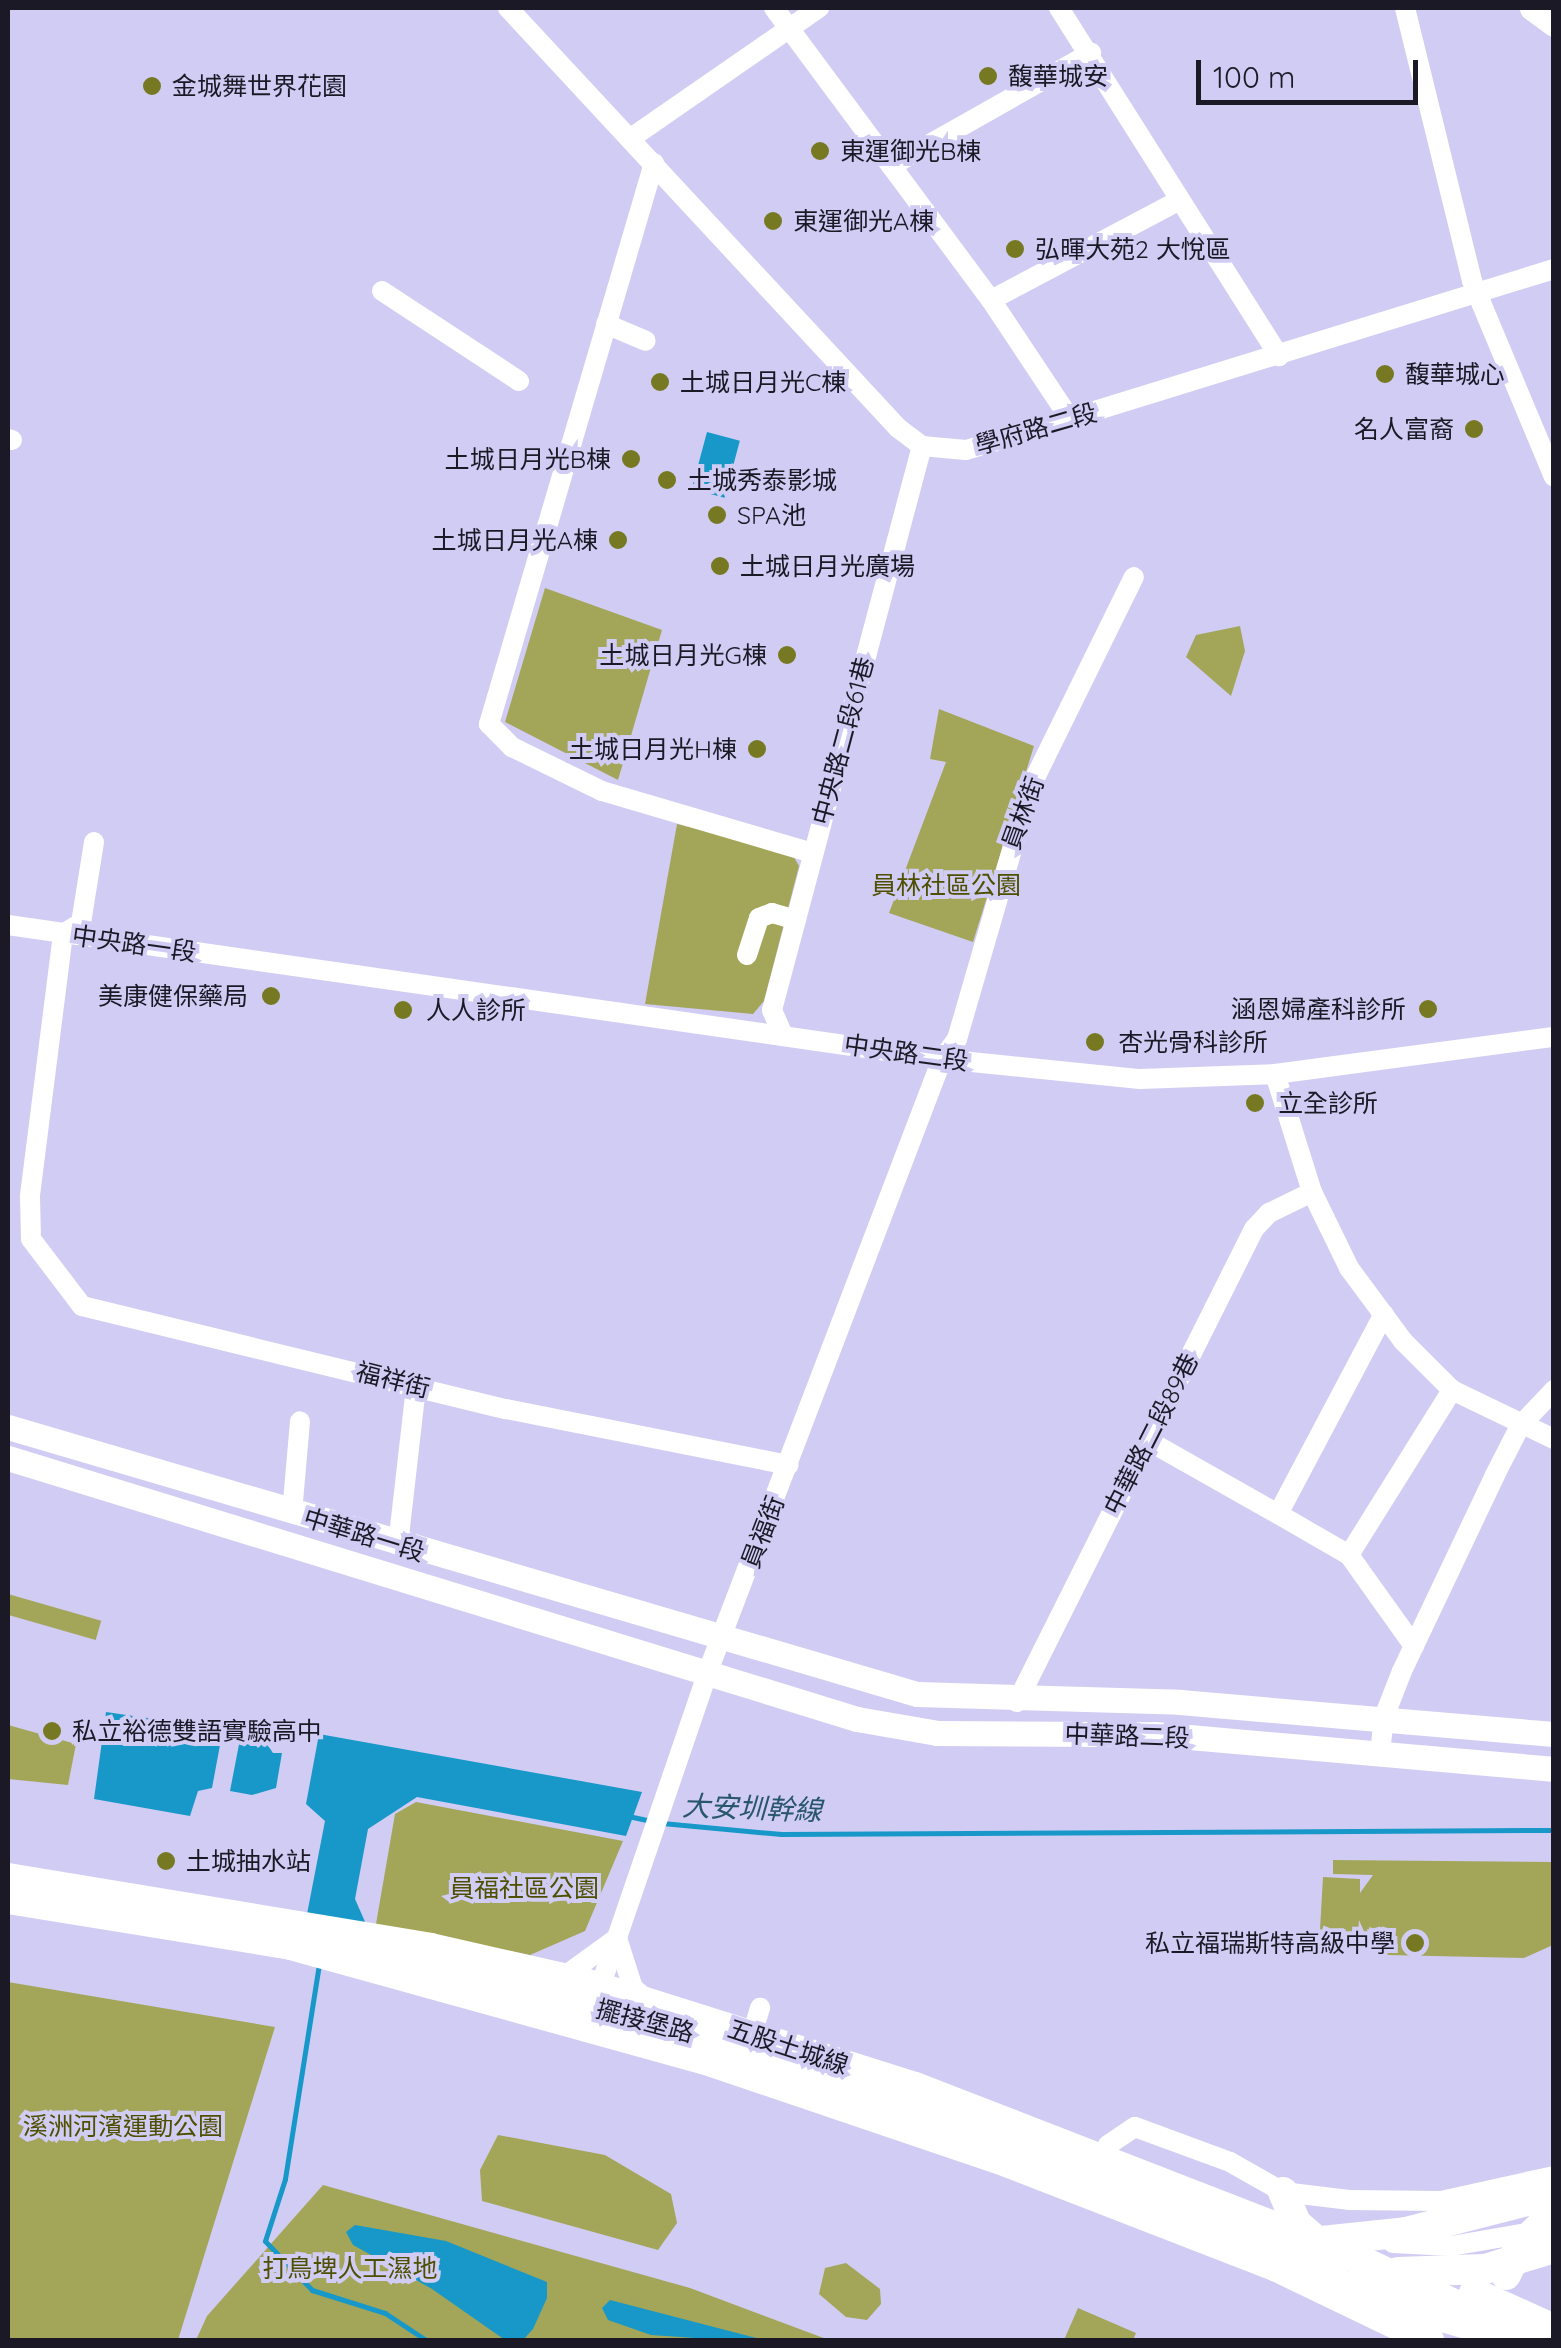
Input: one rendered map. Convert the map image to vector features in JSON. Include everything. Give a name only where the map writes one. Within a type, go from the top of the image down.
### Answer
[{"type":"highway","name":"五股土城線","points":[[8,1882],[430,1948],[586,1983],[915,2087],[1105,2171],[1348,2255],[1534,2332]]},
{"type":"highway","name":"五股土城線","points":[[8,1899],[291,1946],[712,2062],[996,2158],[1437,2332]]},
{"type":"highway","points":[[430,1948],[600,2009],[1044,2153],[1306,2257],[1377,2272],[1436,2274],[1548,2253]]},
{"type":"highway","points":[[428,1981],[600,2009]]},
{"type":"highway","points":[[1105,2171],[1490,2340]]},
{"type":"highway","points":[[1247,2232],[1340,2242],[1406,2232],[1554,2194]]},
{"type":"highway","points":[[1285,2199],[1321,2245],[1534,2332]]},
{"type":"highway","points":[[1534,2332],[1506,2310],[1508,2266],[1554,2213]]},
{"type":"main road","points":[[1532,8],[1554,24]]},
{"type":"main road","name":"中華路一段","points":[[8,1427],[721,1641]]},
{"type":"main road","name":"中華路一段","points":[[8,1458],[707,1674]]},
{"type":"main road","name":"中華路二段","points":[[721,1641],[917,1694],[1017,1702],[1180,1702],[1554,1734]]},
{"type":"main road","name":"中華路二段","points":[[707,1674],[857,1719],[937,1733],[1155,1734],[1554,1769]]},
{"type":"street","points":[[508,8],[898,428],[922,446]]},
{"type":"street","points":[[774,8],[991,300],[1070,419]]},
{"type":"street","points":[[631,138],[819,8]]},
{"type":"street","points":[[1059,8],[1279,356]]},
{"type":"street","points":[[1400,10],[1478,294],[1554,476]]},
{"type":"street","points":[[891,166],[1090,53]]},
{"type":"street","points":[[654,163],[489,724],[496,737],[631,802],[813,853]]},
{"type":"street","points":[[991,300],[1180,200]]},
{"type":"street","name":"學府路二段","points":[[922,446],[966,450],[1554,269]]},
{"type":"street","points":[[382,290],[518,380]]},
{"type":"street","points":[[606,324],[646,341]]},
{"type":"street","name":"中央路二段61巷","points":[[783,1035],[772,1010],[922,446]]},
{"type":"street","name":"員林街","points":[[942,1059],[957,1039],[1030,788],[1134,576]]},
{"type":"street","points":[[64,934],[81,923],[94,842]]},
{"type":"street","points":[[747,955],[759,918],[772,913],[796,920]]},
{"type":"street","name":"中央路一段","points":[[8,924],[260,961]]},
{"type":"street","name":"福祥街","points":[[64,934],[30,1239],[82,1306],[416,1386],[788,1466]]},
{"type":"street","name":"中央路二段","points":[[260,961],[942,1059],[1140,1079],[1275,1074],[1554,1037]]},
{"type":"street","name":"員福街","points":[[600,2009],[616,1938],[707,1674],[942,1059]]},
{"type":"street","points":[[1275,1074],[1312,1192],[1349,1268],[1384,1314],[1452,1390],[1520,1426],[1554,1439]]},
{"type":"street","name":"中華路二段89巷","points":[[1017,1702],[1254,1229],[1269,1213],[1312,1192]]},
{"type":"street","points":[[1278,1514],[1384,1314]]},
{"type":"street","points":[[398,1545],[416,1386]]},
{"type":"street","points":[[1349,1556],[1452,1390]]},
{"type":"street","points":[[1380,1754],[1384,1717],[1414,1646],[1520,1426],[1554,1390]]},
{"type":"street","points":[[292,1513],[300,1422]]},
{"type":"street","points":[[1147,1440],[1349,1556],[1414,1646]]},
{"type":"street","name":"擺接堡路","points":[[8,1882],[42,1892],[310,1938],[676,2028],[1105,2171],[1437,2332],[1473,2340]]},
{"type":"street","points":[[530,1991],[583,1966],[616,1938],[633,1988],[676,2028]]},
{"type":"street","points":[[747,2051],[760,2008]]},
{"type":"street","points":[[1105,2171],[1108,2145],[1135,2127],[1205,2153],[1330,2230],[1378,2242],[1450,2246],[1519,2237],[1554,2225]]},
{"type":"street","points":[[1285,2199],[1413,2203],[1554,2176]]},
{"type":"street","name":"擺接堡路","points":[[1437,2332],[1505,2340]]},
{"type":"green space","points":[[545,588],[662,630],[618,780],[505,722]]},
{"type":"green space","points":[[1240,626],[1245,651],[1231,696],[1186,657],[1196,635]]},
{"type":"green space","name":"員林社區公園","points":[[939,709],[1034,746],[973,942],[889,913],[946,762],[930,759]]},
{"type":"green space","points":[[677,824],[791,852],[799,866],[764,1001],[753,1014],[645,1004]]},
{"type":"green space","points":[[8,1594],[101,1621],[96,1640],[8,1615]]},
{"type":"green space","points":[[8,1725],[76,1744],[68,1785],[8,1779]]},
{"type":"green space","name":"員福社區公園","points":[[416,1802],[623,1841],[585,1931],[530,1955],[376,1924],[395,1814]]},
{"type":"green space","points":[[1333,1860],[1553,1862],[1553,1945],[1524,1958],[1388,1955],[1369,1943],[1359,1920],[1357,1949],[1319,1947],[1323,1877],[1360,1879],[1360,1893],[1373,1875],[1333,1874]]},
{"type":"green space","name":"溪洲河濱運動公園","points":[[8,1982],[275,2027],[178,2340],[8,2340]]},
{"type":"green space","points":[[498,2135],[605,2155],[671,2194],[677,2223],[658,2250],[482,2201],[480,2170]]},
{"type":"green space","name":"打鳥埤人工濕地","points":[[323,2185],[690,2288],[829,2340],[196,2340],[207,2316]]},
{"type":"green space","points":[[846,2263],[880,2289],[881,2304],[867,2320],[846,2317],[819,2294],[825,2268]]},
{"type":"green space","points":[[1078,2308],[1136,2333],[1133,2340],[1064,2340]]},
{"type":"water","points":[[707,432],[740,441],[725,498],[692,489]]},
{"type":"water","name":"SPA池","points":[[717,503],[726,506],[726,524],[717,527],[708,524],[705,515],[708,506]]},
{"type":"water","points":[[106,1712],[223,1729],[212,1788],[198,1791],[190,1816],[94,1799]]},
{"type":"water","points":[[241,1734],[263,1738],[273,1753],[282,1753],[276,1788],[252,1795],[230,1791]]},
{"type":"water","points":[[319,1734],[642,1792],[626,1836],[417,1797],[368,1829],[355,1899],[366,1924],[307,1914],[325,1821],[306,1804]]},
{"type":"water","points":[[355,2225],[446,2241],[547,2282],[547,2298],[533,2329],[523,2340],[505,2340],[432,2289],[353,2245],[346,2232]]},
{"type":"water","points":[[610,2300],[764,2340],[651,2335],[608,2320],[602,2308]]},
{"type":"waterway","name":"大安圳幹線","points":[[628,1816],[651,1821]]},
{"type":"waterway","name":"大安圳幹線","points":[[662,1823],[781,1834],[1554,1830]]},
{"type":"waterway","points":[[319,1964],[285,2179],[265,2241],[312,2290],[385,2313],[426,2340]]},
{"type":"place","name":"馥華城安","points":[[988,76]]},
{"type":"place","name":"金城舞世界花園","points":[[152,86]]},
{"type":"place","name":"東運御光B棟","points":[[820,151]]},
{"type":"place","name":"東運御光A棟","points":[[773,221]]},
{"type":"place","name":"弘暉大苑2 大悅區","points":[[1015,249]]},
{"type":"place","name":"馥華城心","points":[[1385,374]]},
{"type":"place","name":"土城日月光C棟","points":[[660,382]]},
{"type":"place","name":"名人富裔","points":[[1474,429]]},
{"type":"place","name":"土城日月光B棟","points":[[631,459]]},
{"type":"place","name":"土城秀泰影城","points":[[667,480]]},
{"type":"place","name":"SPA池","points":[[717,515]]},
{"type":"place","name":"土城日月光A棟","points":[[618,540]]},
{"type":"place","name":"土城日月光廣場","points":[[720,566]]},
{"type":"place","name":"土城日月光G棟","points":[[787,655]]},
{"type":"place","name":"土城日月光H棟","points":[[757,749]]},
{"type":"place","name":"美康健保藥局","points":[[271,996]]},
{"type":"place","name":"涵恩婦產科診所","points":[[1428,1009]]},
{"type":"place","name":"人人診所","points":[[403,1010]]},
{"type":"place","name":"杏光骨科診所","points":[[1095,1042]]},
{"type":"place","name":"立全診所","points":[[1255,1103]]},
{"type":"place","name":"私立裕德雙語實驗高中","points":[[52,1731]]},
{"type":"place","name":"土城抽水站","points":[[166,1861]]},
{"type":"place","name":"私立福瑞斯特高級中學","points":[[1415,1943]]}]
